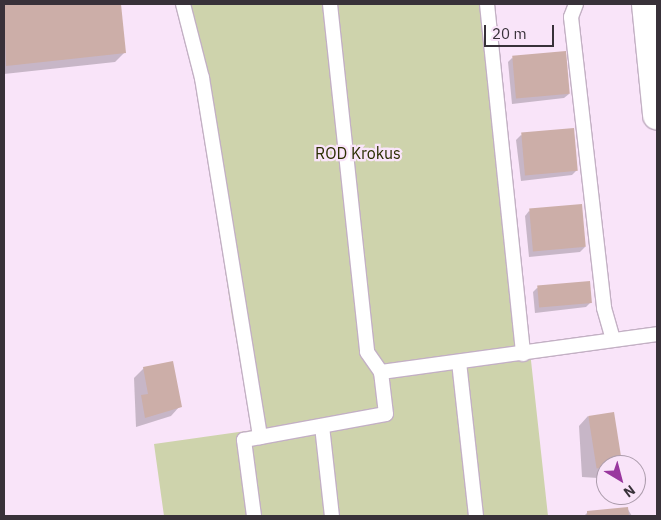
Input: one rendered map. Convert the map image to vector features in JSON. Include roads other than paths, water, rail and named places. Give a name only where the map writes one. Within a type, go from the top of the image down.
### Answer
[{"type":"street","points":[[646,4],[657,115]]},
{"type":"lane","points":[[183,4],[202,78],[260,437]]},
{"type":"lane","points":[[254,516],[244,440],[386,414],[381,372],[367,352],[330,4]]},
{"type":"lane","points":[[487,4],[523,354]]},
{"type":"lane","points":[[576,4],[572,17],[578,81],[604,308],[613,340]]},
{"type":"lane","points":[[381,372],[523,354],[657,334]]},
{"type":"lane","points":[[459,362],[476,516]]},
{"type":"lane","points":[[322,426],[332,516]]},
{"type":"park label","name":"ROD Krokus","points":[[358,153]]}]
